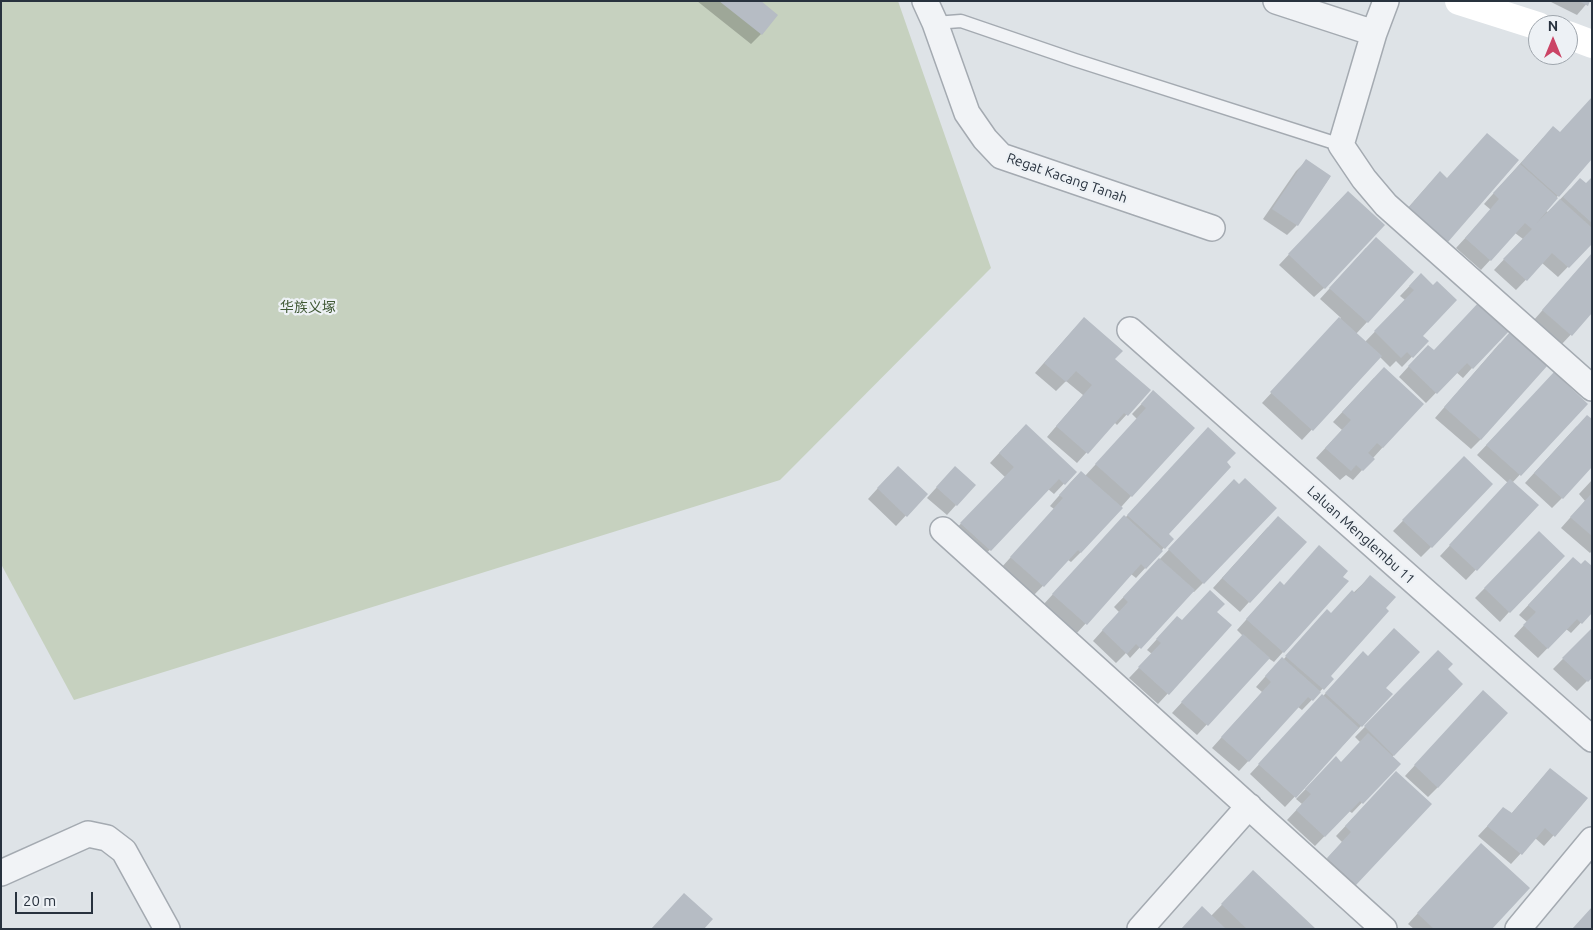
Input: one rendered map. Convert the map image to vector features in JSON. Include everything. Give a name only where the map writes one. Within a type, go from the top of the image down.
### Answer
[{"type":"main road","points":[[1458,1],[1528,23]]},
{"type":"main road","points":[[1578,39],[1592,44]]},
{"type":"street","points":[[1276,1],[1374,32]]},
{"type":"street","points":[[1386,1],[1374,32],[1340,145],[1364,179],[1386,205],[1592,388]]},
{"type":"street","name":"Regat Kacang Tanah","points":[[930,12],[967,113],[985,139],[1001,156],[1212,228]]},
{"type":"street","name":"Laluan Menglembu 11","points":[[1130,330],[1592,739]]},
{"type":"street","points":[[943,530],[1384,929]]},
{"type":"street","points":[[1140,929],[1249,806]]},
{"type":"street","points":[[1,873],[88,834],[107,838],[124,851],[160,927]]},
{"type":"street","points":[[1518,929],[1592,840]]},
{"type":"lane","points":[[930,12],[1340,145]]},
{"type":"green space","name":"华族义塚","points":[[1,1],[898,1],[991,268],[780,480],[74,700],[1,564]]},
{"type":"building","points":[[719,1],[761,1],[778,15],[762,35]]},
{"type":"building","points":[[1579,1],[1590,1],[1588,6]]},
{"type":"building","points":[[1592,97],[1592,159],[1559,197],[1521,163],[1553,126],[1560,132]]},
{"type":"building","points":[[1487,133],[1519,160],[1448,242],[1408,208],[1440,171],[1447,178]]},
{"type":"building","points":[[1306,159],[1331,176],[1298,226],[1272,209]]},
{"type":"building","points":[[1520,164],[1558,198],[1535,225],[1560,199],[1592,228],[1592,244],[1569,268],[1552,253],[1527,281],[1503,259],[1532,229],[1525,223],[1491,261],[1465,238],[1499,199],[1493,193]]},
{"type":"building","points":[[1592,177],[1592,223],[1563,197],[1580,178],[1586,183]]},
{"type":"building","points":[[1348,191],[1385,225],[1325,289],[1288,254]]},
{"type":"building","points":[[1376,237],[1414,272],[1368,323],[1329,288]]},
{"type":"building","points":[[1592,253],[1592,313],[1572,336],[1542,310]]},
{"type":"building","points":[[1421,273],[1433,285],[1437,281],[1457,300],[1423,336],[1429,341],[1413,358],[1407,352],[1401,358],[1374,331],[1414,290],[1409,286]]},
{"type":"building","points":[[1480,301],[1511,329],[1473,369],[1467,363],[1437,394],[1408,366],[1428,345],[1434,350]]},
{"type":"building","points":[[1084,317],[1123,351],[1115,359],[1151,390],[1128,416],[1124,413],[1088,454],[1056,426],[1092,385],[1076,371],[1066,382],[1044,363]]},
{"type":"building","points":[[1339,317],[1382,356],[1313,431],[1270,392]]},
{"type":"building","points":[[1510,332],[1548,365],[1481,440],[1444,407]]},
{"type":"building","points":[[1384,367],[1424,404],[1383,448],[1377,443],[1368,453],[1375,459],[1363,471],[1356,465],[1351,471],[1325,448],[1351,420],[1342,412]]},
{"type":"building","points":[[1554,372],[1588,404],[1521,476],[1486,445]]},
{"type":"building","points":[[1153,390],[1195,428],[1132,497],[1095,464],[1146,408],[1141,404]]},
{"type":"building","points":[[1587,415],[1592,419],[1592,467],[1563,499],[1534,473]]},
{"type":"building","points":[[1026,424],[1077,472],[1065,485],[1059,479],[991,551],[960,523],[1014,467],[999,453]]},
{"type":"building","points":[[1208,427],[1236,453],[1227,462],[1231,467],[1169,534],[1174,539],[1165,549],[1127,515]]},
{"type":"building","points":[[1464,456],[1493,484],[1432,548],[1402,520]]},
{"type":"building","points":[[898,466],[928,494],[907,517],[877,488]]},
{"type":"building","points":[[955,466],[976,485],[957,506],[936,487]]},
{"type":"building","points":[[1081,471],[1123,508],[1081,553],[1078,550],[1044,587],[1010,557],[1063,498],[1059,495]]},
{"type":"building","points":[[1245,478],[1277,508],[1204,584],[1168,549],[1234,479],[1239,484]]},
{"type":"building","points":[[1510,479],[1539,505],[1477,571],[1449,545]]},
{"type":"building","points":[[1592,493],[1592,536],[1570,517]]},
{"type":"building","points":[[1124,515],[1163,551],[1146,569],[1141,564],[1087,625],[1052,594]]},
{"type":"building","points":[[1278,516],[1307,542],[1250,603],[1222,578]]},
{"type":"building","points":[[1539,531],[1565,556],[1510,613],[1484,588]]},
{"type":"building","points":[[1319,545],[1348,571],[1343,577],[1349,581],[1284,653],[1246,619],[1280,581],[1284,585]]},
{"type":"building","points":[[1573,557],[1581,564],[1585,560],[1592,566],[1592,613],[1582,624],[1577,619],[1548,649],[1523,625],[1536,612],[1528,605]]},
{"type":"building","points":[[1159,558],[1195,590],[1141,649],[1136,644],[1127,654],[1102,630],[1128,602],[1123,597]]},
{"type":"building","points":[[1370,575],[1396,597],[1386,608],[1389,611],[1331,676],[1334,679],[1324,690],[1285,656],[1327,609],[1331,613],[1352,590],[1355,593]]},
{"type":"building","points":[[1210,590],[1225,604],[1217,612],[1232,625],[1169,695],[1138,667],[1161,643],[1156,639],[1177,616],[1182,620]]},
{"type":"building","points":[[1394,628],[1420,652],[1386,688],[1393,694],[1362,727],[1325,693],[1363,651],[1368,656]]},
{"type":"building","points":[[1592,628],[1592,678],[1588,682],[1562,658]]},
{"type":"building","points":[[1243,634],[1270,658],[1208,726],[1181,702]]},
{"type":"building","points":[[1438,650],[1453,664],[1448,669],[1463,684],[1394,756],[1364,726]]},
{"type":"building","points":[[1282,657],[1321,692],[1313,701],[1308,697],[1249,762],[1221,737],[1271,682],[1265,676]]},
{"type":"building","points":[[1483,690],[1508,713],[1438,788],[1414,765]]},
{"type":"building","points":[[1322,694],[1359,728],[1296,798],[1258,764]]},
{"type":"building","points":[[1368,733],[1401,764],[1363,804],[1360,801],[1325,837],[1296,810],[1311,794],[1305,789],[1336,756],[1341,762]]},
{"type":"building","points":[[1550,768],[1588,798],[1555,837],[1545,828],[1522,855],[1487,826],[1503,807],[1512,813]]},
{"type":"building","points":[[1396,771],[1432,804],[1356,885],[1327,858],[1351,832],[1345,826]]},
{"type":"building","points":[[1481,843],[1530,888],[1492,929],[1434,929],[1417,913]]},
{"type":"building","points":[[1253,870],[1316,929],[1247,929],[1221,904]]},
{"type":"building","points":[[684,893],[713,919],[704,929],[651,929]]},
{"type":"building","points":[[1202,906],[1226,929],[1181,929]]},
{"type":"building","points":[[1592,907],[1592,929],[1572,929]]}]
